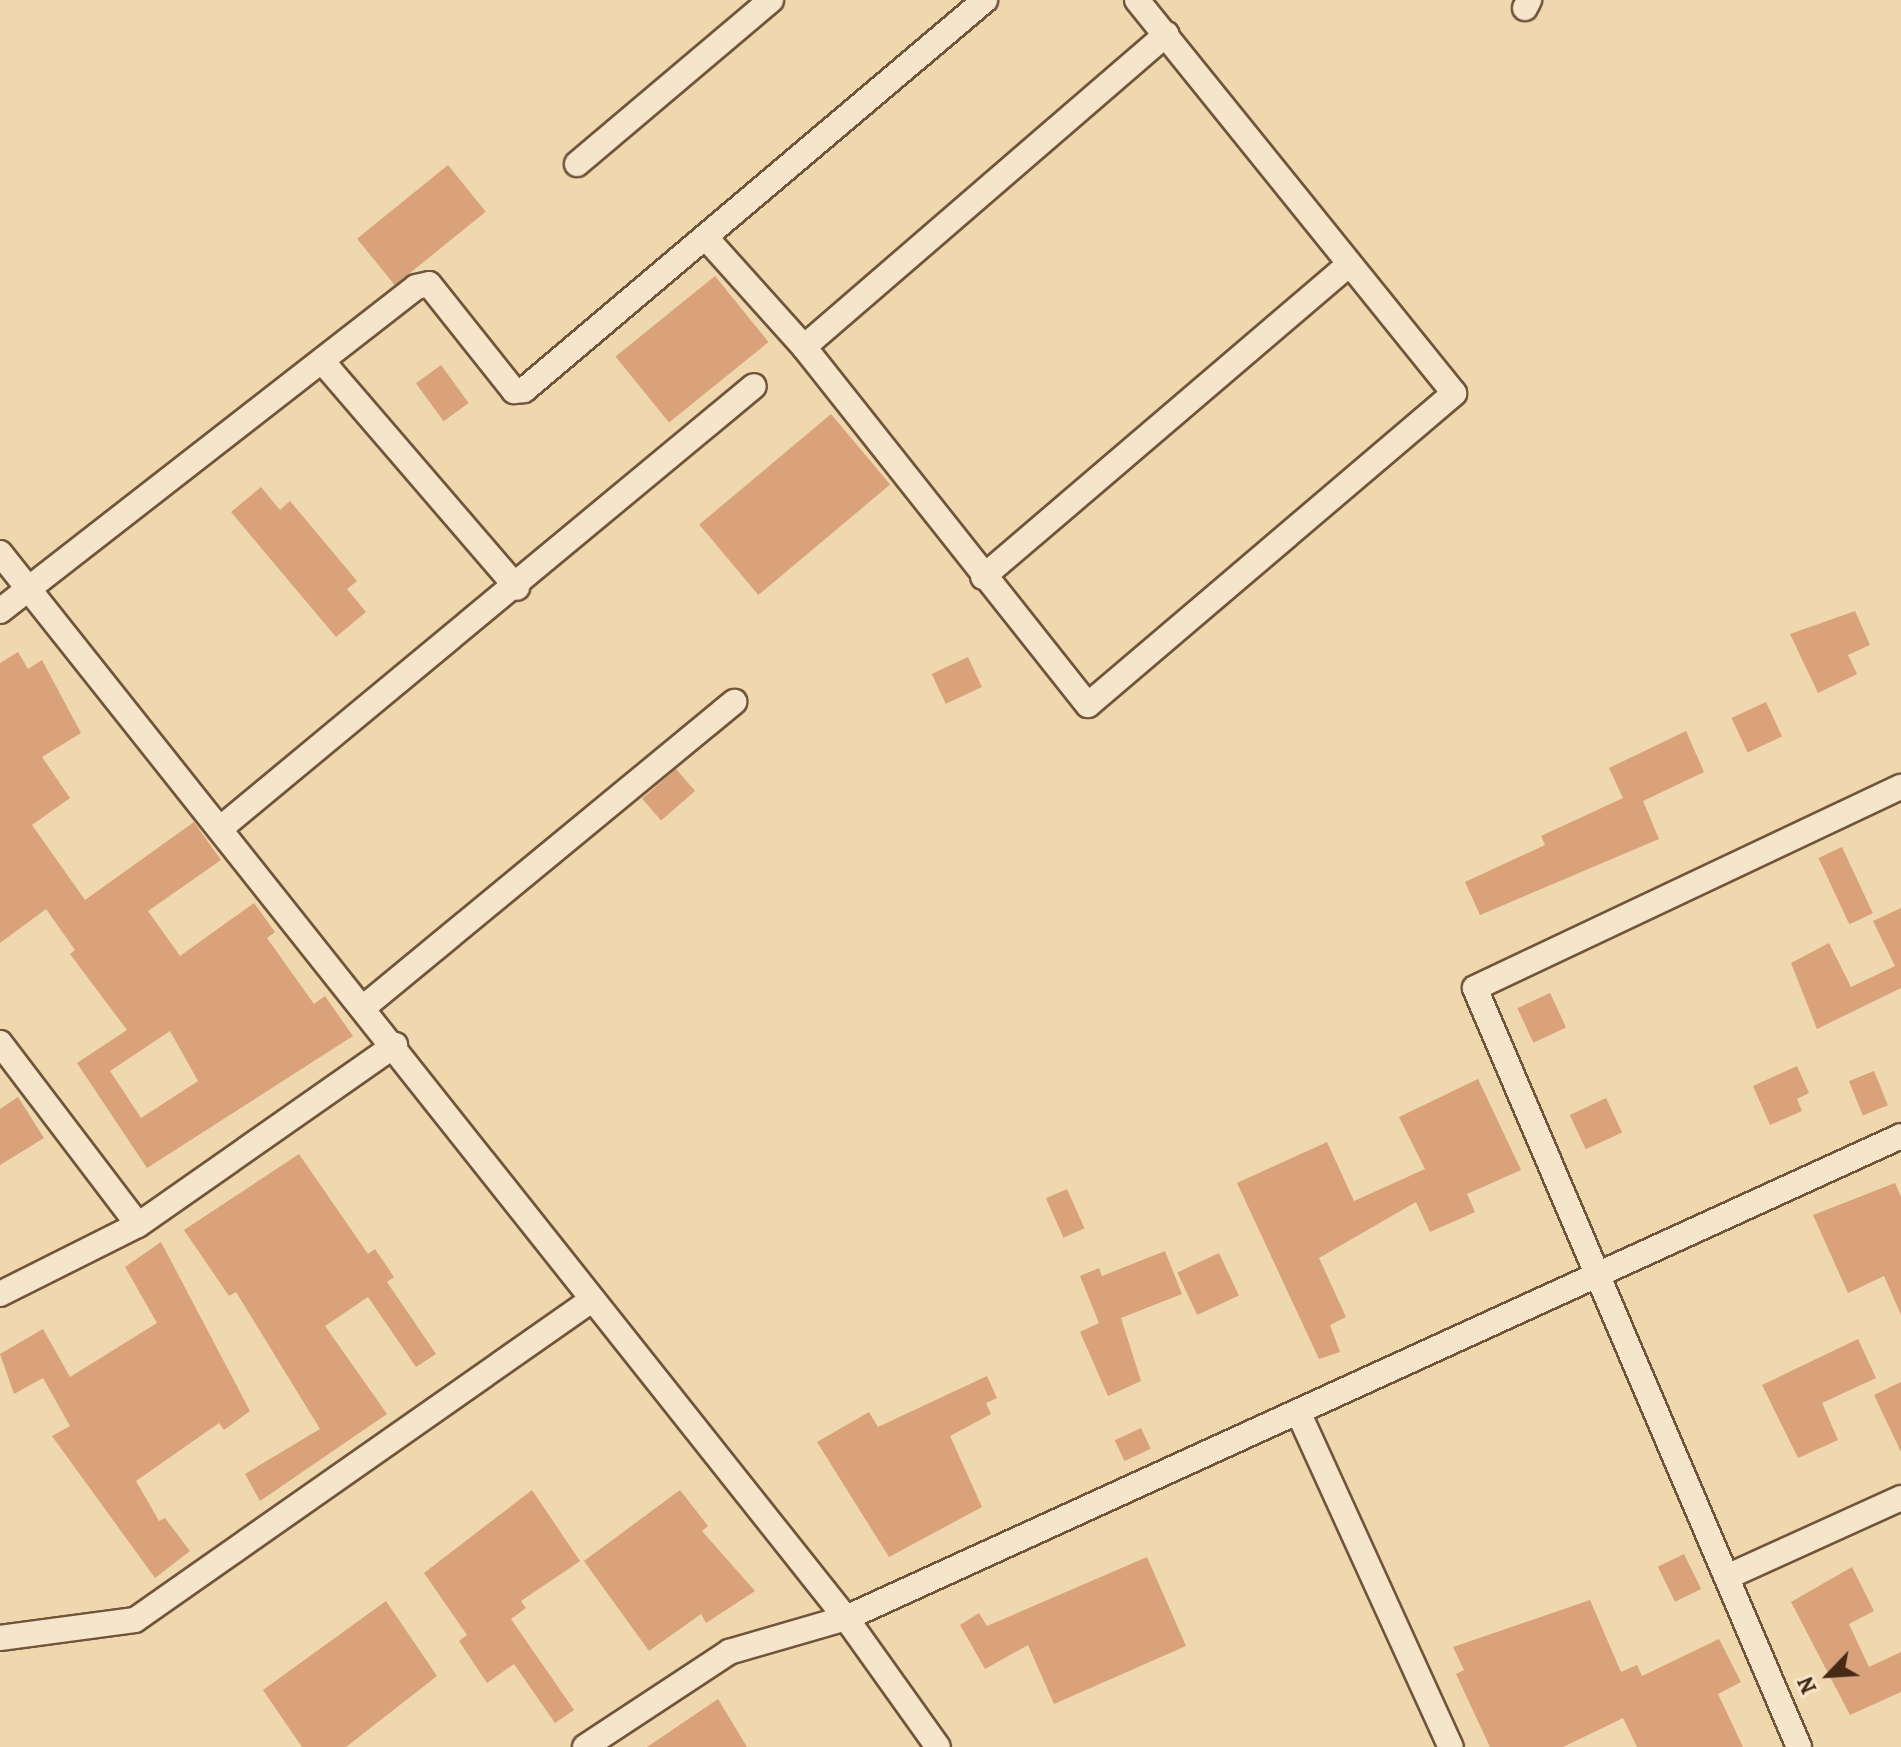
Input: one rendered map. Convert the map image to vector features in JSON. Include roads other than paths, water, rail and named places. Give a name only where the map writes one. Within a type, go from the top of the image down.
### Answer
[{"type":"street","points":[[577,164],[771,0]]},
{"type":"street","points":[[0,611],[322,361],[429,284],[514,391],[524,390],[707,239],[985,0]]},
{"type":"street","points":[[707,239],[804,347],[983,577],[1088,705],[1454,393],[1347,266],[1137,0]]},
{"type":"street","points":[[804,347],[1166,34]]},
{"type":"street","points":[[983,577],[1347,266]]},
{"type":"street","points":[[322,361],[517,588]]},
{"type":"street","points":[[221,828],[517,588],[754,386]]},
{"type":"street","points":[[0,553],[395,1045],[590,1301],[846,1618],[938,1747]]},
{"type":"street","points":[[364,1007],[734,702]]},
{"type":"street","points":[[1799,1747],[1729,1576],[1475,988],[1901,787]]},
{"type":"street","points":[[0,1043],[138,1225]]},
{"type":"street","points":[[0,1294],[138,1225],[395,1045]]},
{"type":"street","points":[[585,1747],[729,1652],[846,1618],[1600,1278],[1901,1136]]},
{"type":"street","points":[[0,1638],[135,1620],[590,1301]]},
{"type":"street","points":[[1299,1414],[1451,1747]]},
{"type":"street","points":[[1729,1576],[1901,1498]]}]
